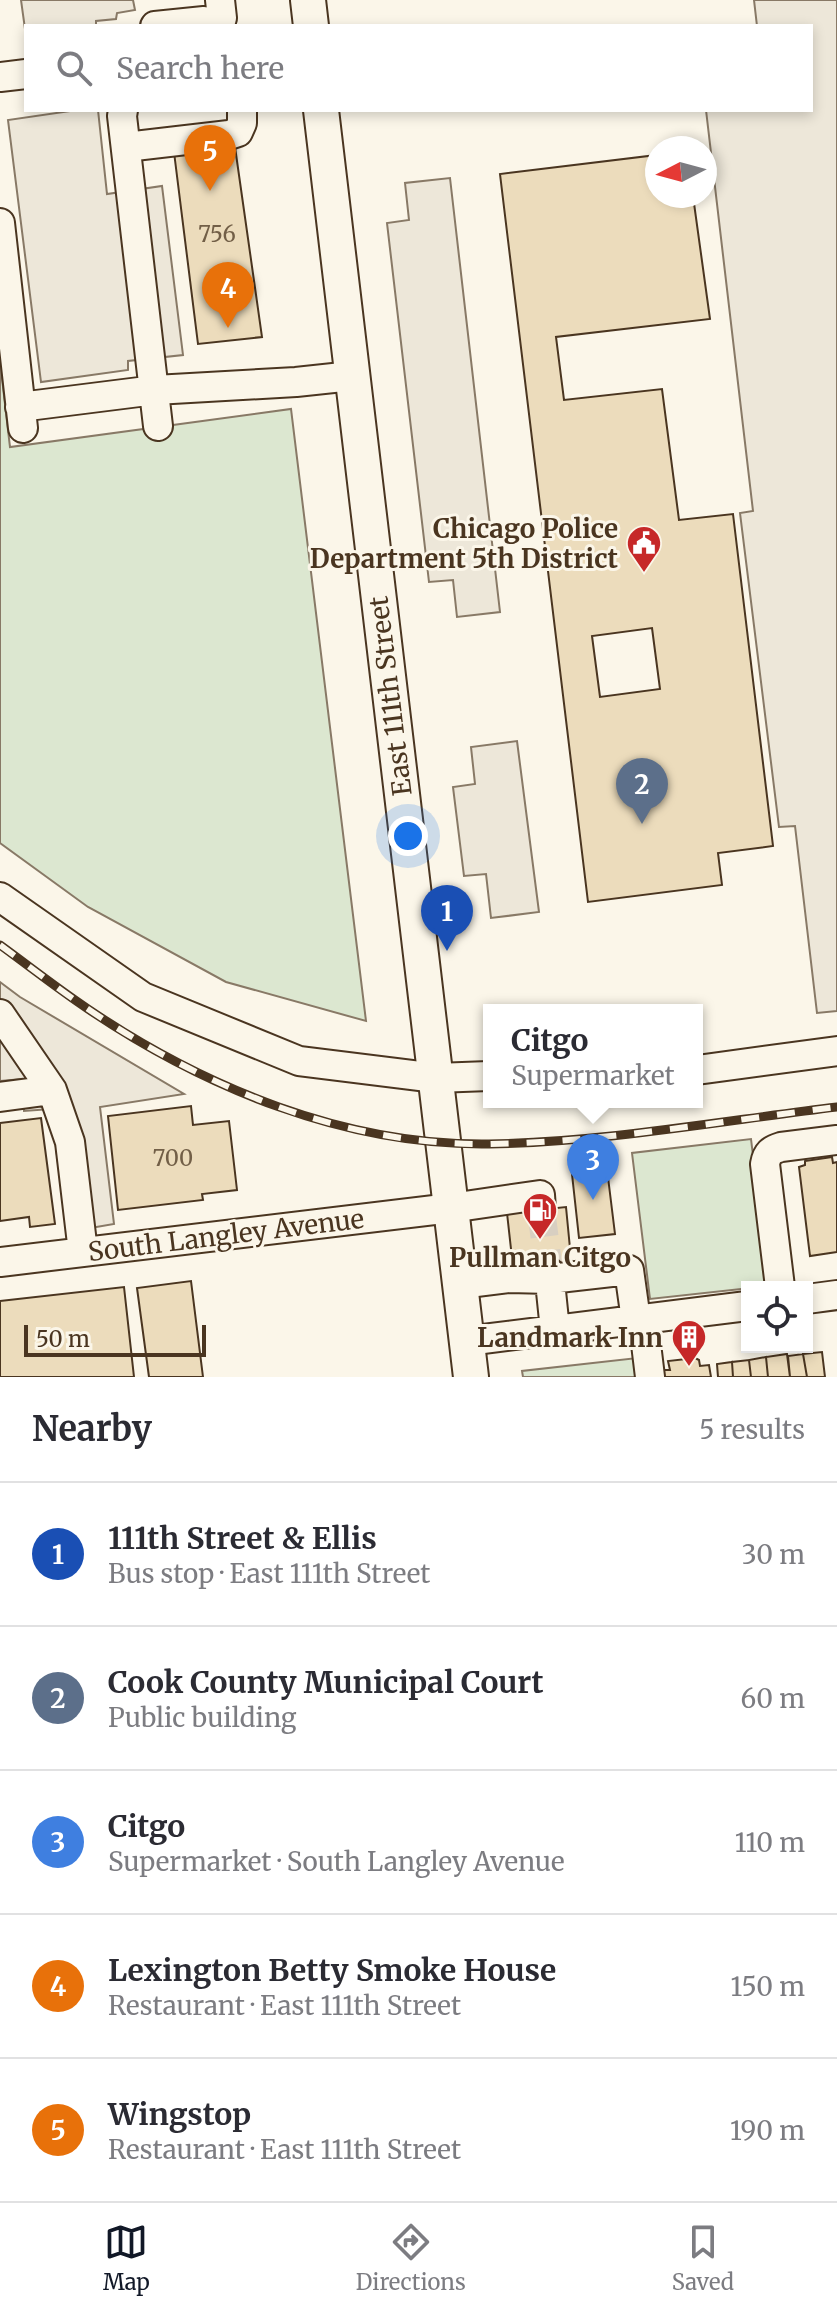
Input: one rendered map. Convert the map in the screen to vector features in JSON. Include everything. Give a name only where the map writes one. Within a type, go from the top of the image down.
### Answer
[{"type":"main road","points":[[308,0],[311,24]]},
{"type":"main road","name":"East 111th Street","points":[[321,112],[471,1377]]},
{"type":"street","points":[[165,24],[211,15]]},
{"type":"street","points":[[0,77],[24,74]]},
{"type":"street","points":[[158,426],[125,131],[229,135],[238,132],[242,112]]},
{"type":"street","points":[[0,223],[22,418],[155,390],[352,376]]},
{"type":"street","points":[[0,897],[143,997],[299,1061],[436,1078],[483,1076]]},
{"type":"street","points":[[0,1014],[52,1090],[70,1142],[83,1252]]},
{"type":"street","points":[[703,1069],[837,1051]]},
{"type":"street","points":[[0,1097],[52,1090]]},
{"type":"street","points":[[779,1281],[765,1164],[767,1155],[781,1147],[837,1140]]},
{"type":"street","name":"South Langley Avenue","points":[[0,1262],[540,1195],[541,1209]]},
{"type":"street","points":[[460,1284],[629,1270],[650,1377]]},
{"type":"street","points":[[550,1276],[555,1330]]},
{"type":"street","points":[[813,1298],[837,1295]]},
{"type":"street","points":[[467,1341],[741,1307]]},
{"type":"green space","points":[[0,361],[10,447],[291,409],[366,1021],[226,982],[88,907],[0,843]]},
{"type":"green space","points":[[751,1139],[768,1281],[741,1281],[741,1289],[650,1299],[632,1153]]},
{"type":"green space","points":[[637,1358],[640,1377],[523,1377],[522,1371]]},
{"type":"shaded area","points":[[21,0],[133,0],[135,10],[117,13],[116,19],[96,21],[96,24],[24,24]]},
{"type":"shaded area","points":[[754,0],[837,0],[837,1011],[817,1013],[795,826],[779,827],[740,513],[753,511],[717,204],[717,136],[709,136],[706,112],[813,112],[813,24],[757,24]]},
{"type":"shaded area","points":[[63,112],[98,112],[107,194],[162,186],[183,355],[128,361],[128,370],[41,382],[8,120]]},
{"type":"shaded area","points":[[450,178],[500,612],[457,617],[453,580],[429,582],[387,223],[409,220],[405,183]]},
{"type":"shaded area","points":[[517,741],[539,912],[491,918],[486,874],[464,876],[453,787],[475,784],[471,747]]},
{"type":"shaded area","points":[[0,982],[20,997],[184,1094],[100,1107],[114,1224],[67,1232],[51,1109],[24,1111],[22,1079],[0,1081]]},
{"type":"building","points":[[235,147],[262,337],[198,344],[174,152]]},
{"type":"building","name":"Chicago Police Department 5th District","points":[[645,156],[645,208],[695,208],[710,319],[556,337],[564,400],[662,389],[679,520],[733,514],[773,846],[718,853],[722,885],[588,902],[500,174]],"holes":[[[652,628],[660,689],[600,697],[592,636]]]},
{"type":"building","points":[[191,1106],[193,1125],[229,1121],[237,1190],[202,1194],[203,1200],[118,1210],[108,1116]]},
{"type":"building","points":[[41,1118],[55,1224],[30,1227],[29,1217],[0,1221],[0,1123]]},
{"type":"building","points":[[832,1157],[833,1163],[837,1162],[837,1252],[810,1256],[799,1167],[805,1165],[805,1161]]},
{"type":"building","points":[[606,1161],[615,1234],[579,1238],[571,1165]]},
{"type":"building","name":"Pullman Citgo","points":[[566,1207],[572,1269],[514,1276],[507,1213]]},
{"type":"building","points":[[191,1281],[203,1377],[149,1377],[137,1288]]},
{"type":"building","points":[[124,1287],[134,1377],[0,1377],[0,1301]]},
{"type":"building","points":[[822,1352],[825,1377],[807,1377],[803,1354]]},
{"type":"building","points":[[787,1354],[790,1377],[768,1377],[766,1357]]},
{"type":"building","points":[[803,1354],[807,1377],[790,1377],[788,1356]]},
{"type":"building","points":[[766,1357],[768,1377],[751,1377],[749,1360]]},
{"type":"building","name":"Landmark Inn","points":[[695,1358],[700,1366],[709,1365],[711,1377],[663,1377],[662,1370],[670,1370],[668,1361]]},
{"type":"building","points":[[749,1360],[751,1377],[733,1377],[732,1362]]},
{"type":"building","points":[[732,1362],[733,1377],[718,1377],[717,1364]]},
{"type":"tunnel","points":[[541,1209],[549,1272]]},
{"type":"railway","points":[[0,945],[88,1009],[180,1064],[279,1107],[382,1135],[436,1142],[532,1142],[620,1135],[837,1107]]},
{"type":"place","name":"Wingstop","points":[[210,191]]},
{"type":"place","name":"Lexington Betty Smoke House","points":[[228,328]]},
{"type":"place","name":"Chicago Police Department 5th District","points":[[644,574]]},
{"type":"place","name":"Cook County Municipal Court","points":[[642,824]]},
{"type":"place","name":"111th Street & Ellis","points":[[447,951]]},
{"type":"place","name":"Citgo","points":[[593,1200]]},
{"type":"place","name":"Pullman Citgo","points":[[540,1241]]},
{"type":"place","name":"Landmark Inn","points":[[689,1368]]}]
